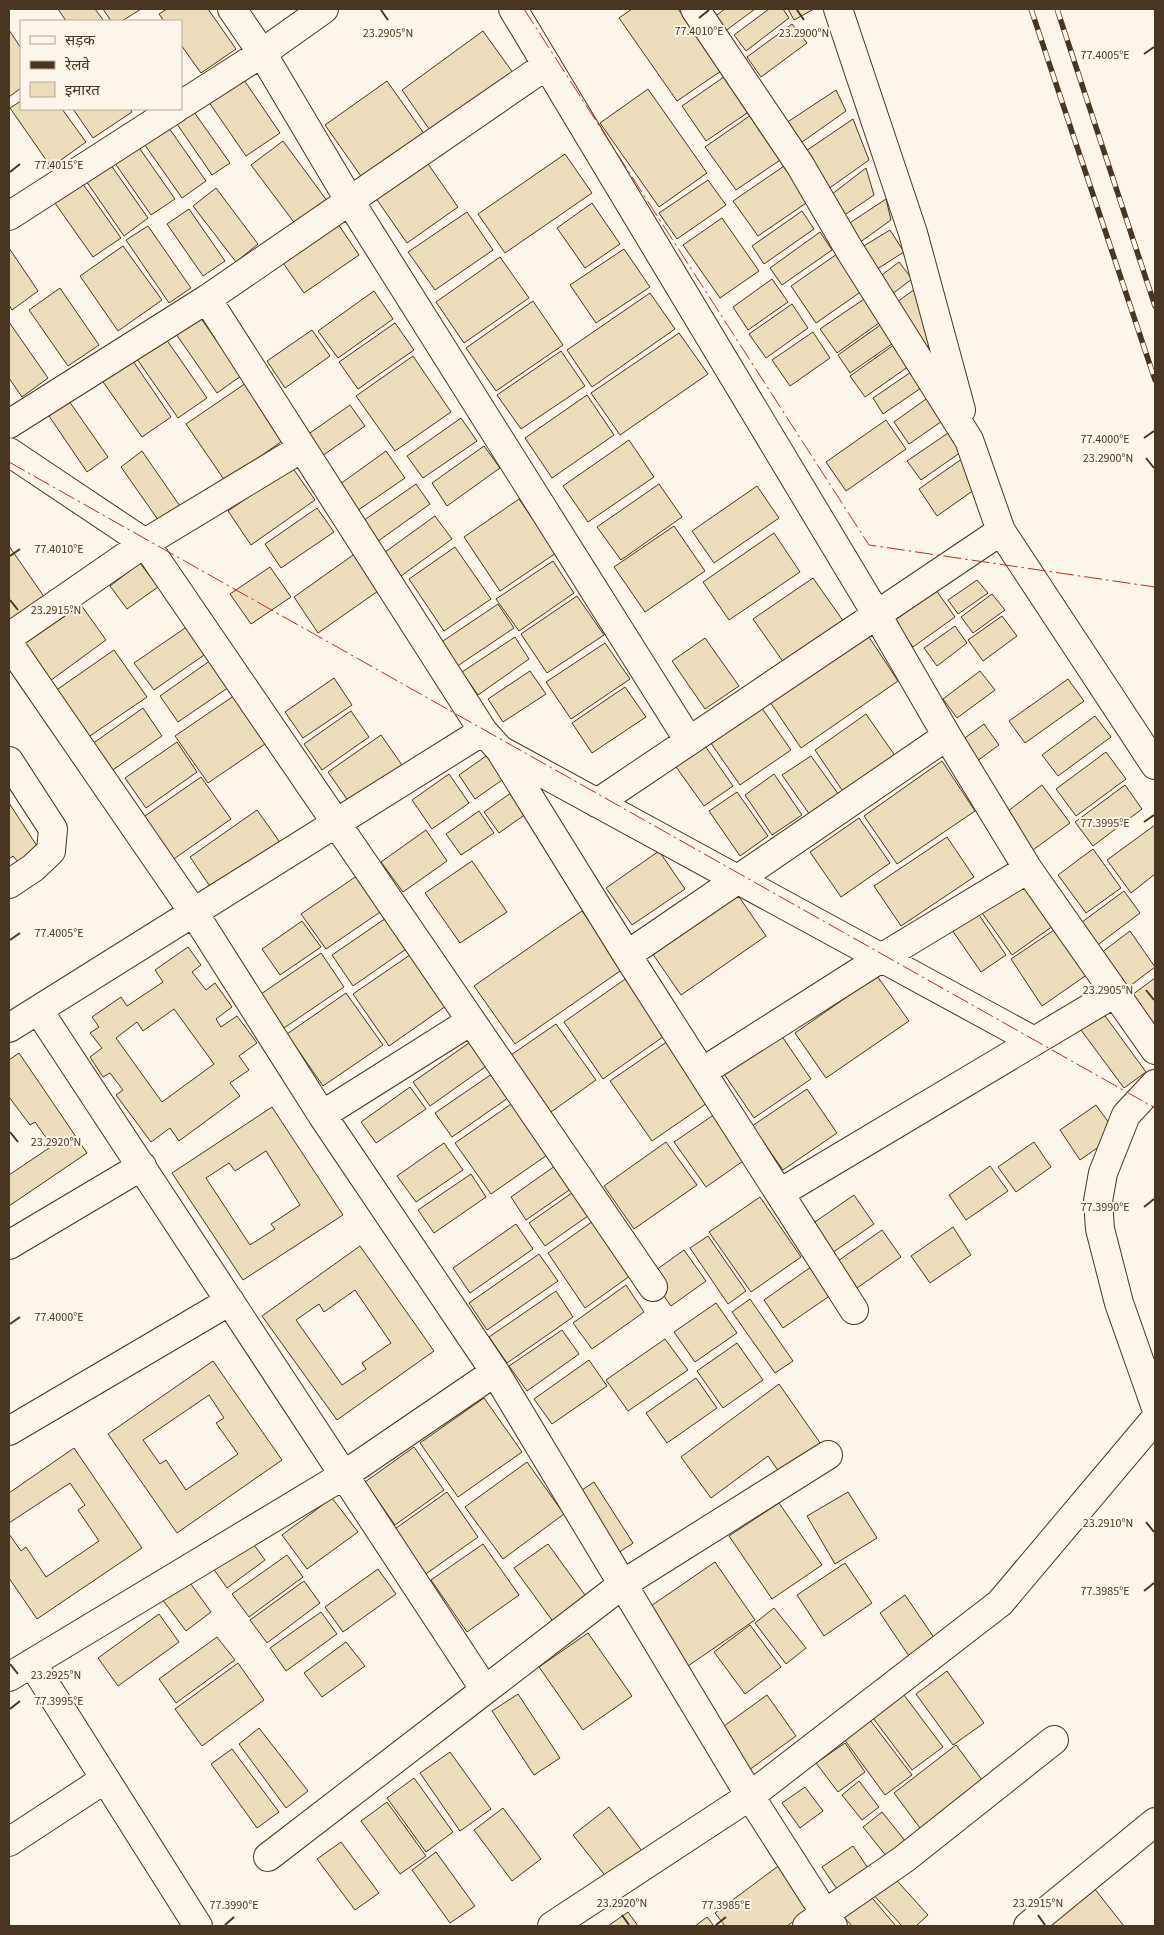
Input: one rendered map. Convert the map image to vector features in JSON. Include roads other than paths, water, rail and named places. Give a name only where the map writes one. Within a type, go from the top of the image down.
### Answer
[{"type":"street","points":[[232,9],[262,53],[351,202],[689,741]]},
{"type":"street","points":[[182,104],[262,53],[324,9]]},
{"type":"street","points":[[513,9],[877,615],[947,736],[1028,868],[1155,1050]]},
{"type":"street","points":[[695,9],[800,165],[849,249],[969,440]]},
{"type":"street","points":[[838,9],[912,233],[969,440],[1001,531],[1155,765]]},
{"type":"street","points":[[9,424],[207,299],[548,65]]},
{"type":"street","points":[[9,216],[173,110]]},
{"type":"street","points":[[207,299],[492,740],[854,1310]]},
{"type":"street","points":[[9,637],[144,543],[302,448]]},
{"type":"street","points":[[9,452],[144,543],[652,1287]]},
{"type":"street","points":[[597,803],[1001,531]]},
{"type":"street","points":[[9,644],[194,913],[322,1115],[495,1372],[624,1584],[750,1796],[822,1922],[1054,1740]]},
{"type":"street","points":[[627,955],[947,736]]},
{"type":"street","points":[[492,740],[597,803],[1034,1041]]},
{"type":"street","points":[[9,1028],[336,824],[492,740]]},
{"type":"street","points":[[9,761],[53,829],[51,852],[33,868],[9,884]]},
{"type":"street","points":[[702,1072],[881,958],[1028,868]]},
{"type":"street","points":[[780,1193],[1115,993]]},
{"type":"street","points":[[39,1011],[486,1690]]},
{"type":"street","points":[[322,1115],[471,1021]]},
{"type":"street","points":[[1155,1084],[1126,1115],[1103,1173],[1098,1201],[1100,1229],[1119,1303],[1155,1405]]},
{"type":"street","points":[[9,1245],[142,1166]]},
{"type":"street","points":[[9,1431],[230,1301]]},
{"type":"street","points":[[9,1677],[344,1474],[495,1372]]},
{"type":"street","points":[[552,1926],[750,1796],[1000,1603],[1155,1419]]},
{"type":"street","points":[[268,1857],[624,1584],[828,1455]]},
{"type":"street","points":[[32,1663],[198,1926]]},
{"type":"street","points":[[9,1842],[105,1779]]},
{"type":"street","points":[[1028,1926],[1155,1822]]},
{"type":"railway","points":[[1031,9],[1155,380]]},
{"type":"railway","points":[[1057,9],[1155,306]]}]
